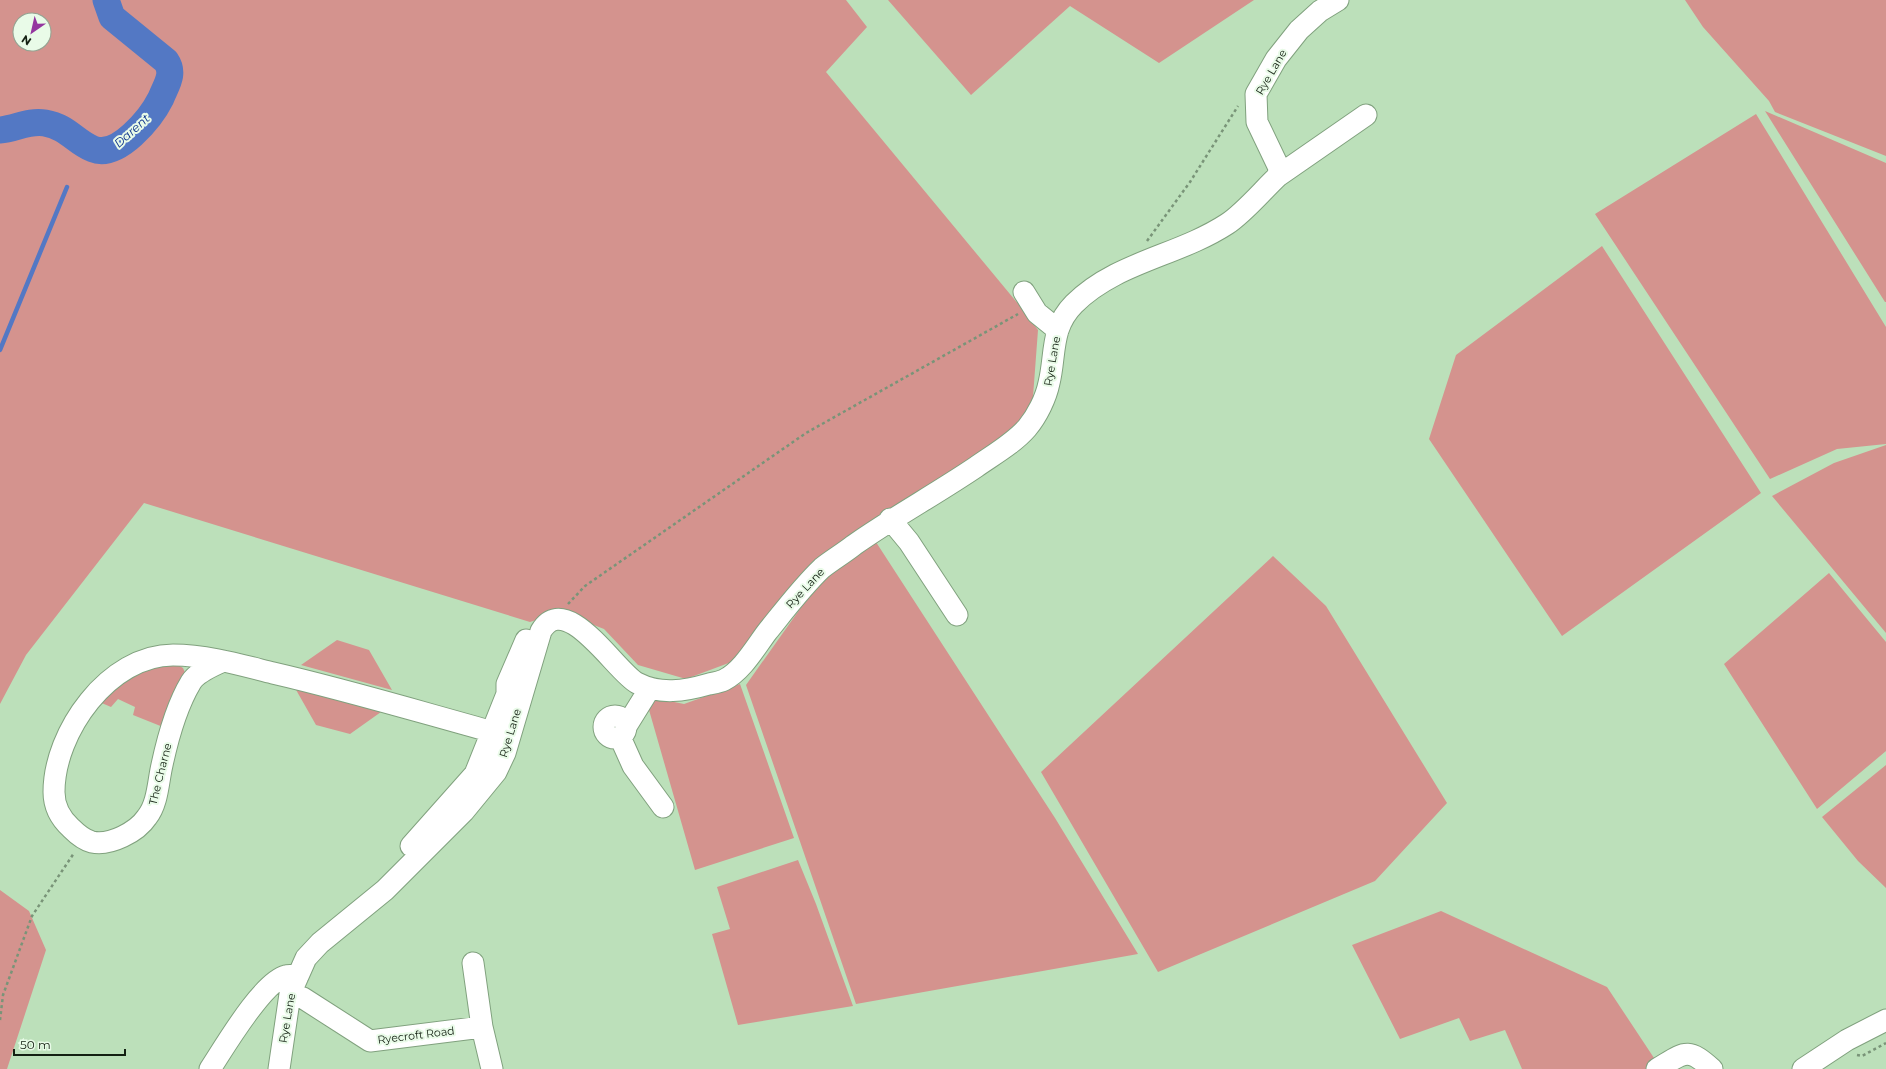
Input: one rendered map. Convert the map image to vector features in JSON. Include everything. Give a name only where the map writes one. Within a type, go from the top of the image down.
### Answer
[{"type":"street","name":"Rye Lane","points":[[279,1069],[294,985],[306,958],[320,943],[400,876],[464,811],[496,772],[505,753],[516,690],[541,631],[547,624],[556,620],[572,623],[588,634],[626,675],[640,684],[650,688],[666,691],[690,689],[724,680],[741,667],[779,616],[822,568],[890,519],[958,479],[998,452],[1029,426],[1044,401],[1050,382],[1052,356],[1058,330],[1072,306],[1093,288],[1129,267],[1184,246],[1229,223],[1278,176],[1279,168],[1257,122],[1256,94],[1276,59],[1316,6],[1338,0]]},
{"type":"street","points":[[1278,176],[1366,115]]},
{"type":"street","points":[[1024,292],[1037,313],[1058,330]]},
{"type":"street","points":[[890,519],[909,542],[957,615]]},
{"type":"street","points":[[400,876],[400,860],[475,774],[493,732],[516,690],[507,684],[526,640]]},
{"type":"street","name":"The Charne","points":[[223,661],[193,679],[185,695],[170,730],[154,805],[148,817],[134,829],[113,840],[99,843],[83,838],[62,820],[54,802],[54,777],[58,761],[77,718],[93,696],[134,664],[156,657],[173,655],[223,661],[493,732]]},
{"type":"street","points":[[650,688],[624,731],[633,766],[663,807]]},
{"type":"street","points":[[473,963],[482,1027],[492,1069]]},
{"type":"street","points":[[210,1069],[260,996],[274,983],[285,976],[294,985]]},
{"type":"street","name":"Ryecroft Road","points":[[294,985],[303,998],[370,1041],[482,1027]]},
{"type":"street","points":[[1803,1069],[1847,1040],[1886,1020]]},
{"type":"street","points":[[1658,1069],[1680,1056],[1690,1054],[1698,1057],[1712,1069]]},
{"type":"path","points":[[1146,242],[1190,182],[1240,104],[1256,94]]},
{"type":"path","points":[[556,620],[560,612],[585,586],[806,433],[1024,310],[1037,313]]},
{"type":"path","points":[[0,1020],[3,995],[32,916],[83,838]]},
{"type":"shaded area","points":[[0,0],[846,0],[867,27],[826,72],[1024,311],[1038,330],[1032,410],[979,456],[812,562],[734,661],[686,679],[638,665],[604,629],[560,612],[530,622],[144,503],[26,655],[0,704]]},
{"type":"shaded area","points":[[888,0],[1254,0],[1159,63],[1070,6],[971,95]]},
{"type":"shaded area","points":[[1685,0],[1886,0],[1886,156],[1775,112],[1769,101],[1703,27]]},
{"type":"shaded area","points":[[1765,111],[1886,163],[1886,302],[1885,302]]},
{"type":"shaded area","points":[[1756,114],[1886,327],[1886,444],[1837,449],[1770,479],[1595,214]]},
{"type":"shaded area","points":[[1602,246],[1761,493],[1562,636],[1429,439],[1456,355]]},
{"type":"shaded area","points":[[1886,445],[1886,633],[1772,496],[1834,463]]},
{"type":"shaded area","points":[[874,539],[1055,818],[1138,954],[856,1004],[746,685],[824,575]]},
{"type":"shaded area","points":[[1273,556],[1326,606],[1447,803],[1375,881],[1158,972],[1041,772]]},
{"type":"shaded area","points":[[1829,573],[1886,642],[1886,751],[1817,809],[1724,664]]},
{"type":"shaded area","points":[[337,640],[369,650],[392,690],[301,665]]},
{"type":"shaded area","points":[[178,665],[183,668],[186,675],[163,727],[133,715],[135,707],[118,699],[111,707],[97,701],[123,680],[154,666]]},
{"type":"shaded area","points":[[740,684],[794,838],[695,870],[645,696],[684,704]]},
{"type":"shaded area","points":[[295,688],[381,712],[350,734],[316,725]]},
{"type":"shaded area","points":[[1886,765],[1886,888],[1858,861],[1822,817]]},
{"type":"shaded area","points":[[798,860],[816,904],[853,1006],[738,1025],[712,934],[730,929],[717,887]]},
{"type":"shaded area","points":[[0,890],[29,911],[46,950],[7,1069],[0,1069]]},
{"type":"shaded area","points":[[1441,911],[1607,987],[1658,1064],[1651,1069],[1522,1069],[1505,1030],[1470,1041],[1459,1018],[1400,1039],[1352,945]]},
{"type":"waterway","name":"Darent","points":[[0,130],[39,122],[45,123],[66,131],[81,143],[93,149],[103,150],[113,148],[123,143],[142,126],[161,98],[169,80],[169,66],[166,61],[112,17],[106,0]]},
{"type":"waterway","points":[[0,350],[67,187]]}]
